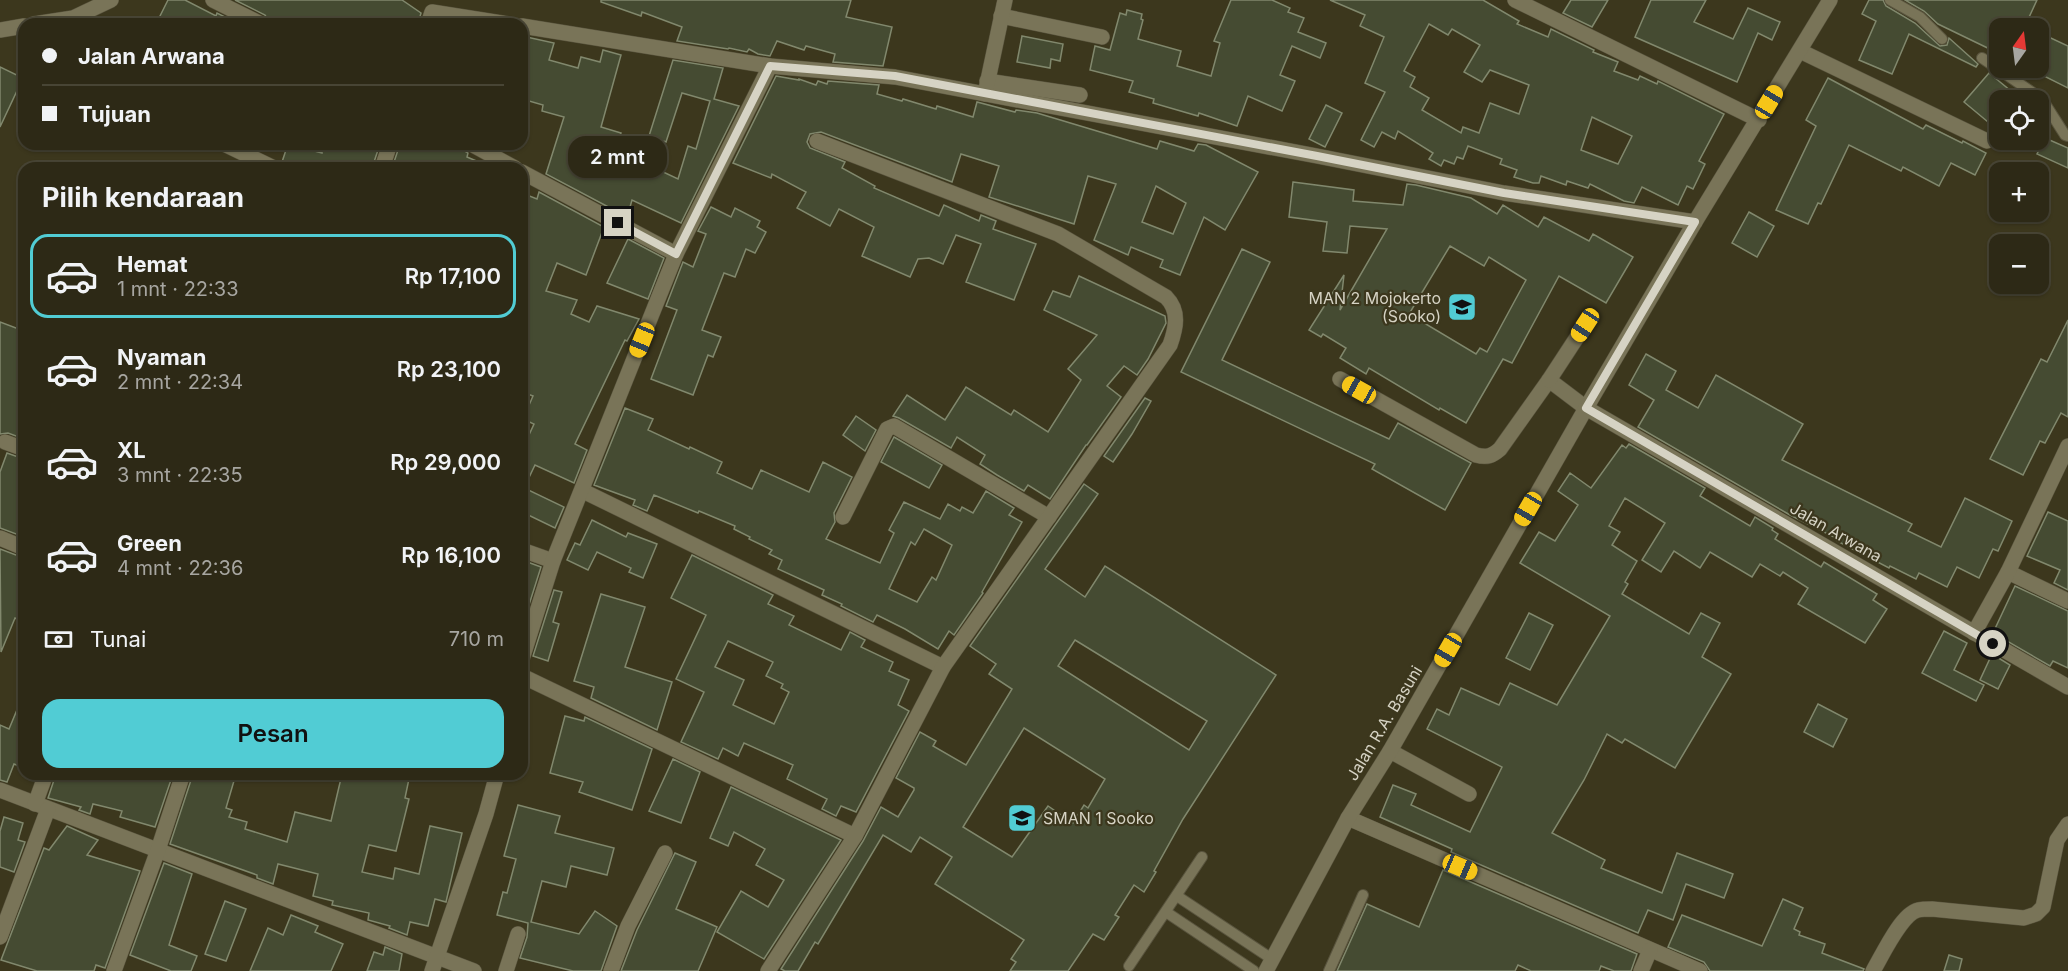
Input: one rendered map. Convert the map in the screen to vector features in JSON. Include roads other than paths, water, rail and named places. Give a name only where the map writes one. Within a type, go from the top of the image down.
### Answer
[{"type":"street","points":[[80,18],[111,0]]},
{"type":"street","points":[[213,0],[249,18]]},
{"type":"street","points":[[986,87],[1005,0]]},
{"type":"street","points":[[1515,0],[1759,120]]},
{"type":"street","name":"Jalan R.A. Basuni","points":[[1269,965],[1348,818],[1390,750],[1586,408],[1695,222],[1830,0]]},
{"type":"street","points":[[432,12],[470,18]]},
{"type":"street","points":[[1001,16],[1102,37]]},
{"type":"street","points":[[0,30],[18,27]]},
{"type":"street","points":[[528,27],[770,66],[1080,95]]},
{"type":"street","points":[[1800,51],[1987,141]]},
{"type":"street","points":[[528,640],[553,561],[583,491],[676,254],[770,66]]},
{"type":"street","points":[[986,87],[1504,193],[1695,222]]},
{"type":"street","points":[[768,971],[855,836],[943,668],[1170,345],[1176,323],[1176,313],[1172,303],[1166,297],[1058,234],[817,141]]},
{"type":"street","points":[[237,150],[262,162]]},
{"type":"street","points":[[482,150],[504,162]]},
{"type":"street","points":[[528,175],[676,254]]},
{"type":"street","points":[[1340,379],[1484,458],[1493,456],[1500,449],[1585,325]]},
{"type":"street","name":"Jalan Arwana","points":[[1549,380],[1586,408],[2068,687]]},
{"type":"street","points":[[843,517],[887,429],[894,426],[1049,517]]},
{"type":"street","points":[[5,442],[18,447]]},
{"type":"street","points":[[1974,633],[2064,466],[2068,446]]},
{"type":"street","points":[[583,491],[943,668]]},
{"type":"street","points":[[0,538],[18,546]]},
{"type":"street","points":[[528,552],[553,561]]},
{"type":"street","points":[[2008,572],[2068,601]]},
{"type":"street","points":[[528,679],[855,836]]},
{"type":"street","points":[[1390,750],[1469,794]]},
{"type":"street","points":[[0,937],[42,807],[45,780]]},
{"type":"street","points":[[114,971],[181,780]]},
{"type":"street","points":[[435,964],[495,780]]},
{"type":"street","points":[[0,790],[158,850],[435,964],[474,971]]},
{"type":"street","points":[[1348,818],[1700,971]]},
{"type":"street","points":[[1873,971],[1903,921],[1918,910],[1932,909],[2024,918],[2036,914],[2043,907],[2058,840],[2068,824]]},
{"type":"street","points":[[611,971],[628,926],[665,853]]},
{"type":"street","points":[[506,971],[518,934]]},
{"type":"street","points":[[1641,971],[1650,950]]},
{"type":"lane","points":[[1890,0],[1920,17],[1942,39]]},
{"type":"lane","points":[[1982,58],[2042,99],[2068,136]]},
{"type":"lane","points":[[1129,966],[1202,857]]},
{"type":"lane","points":[[1329,971],[1363,895]]},
{"type":"lane","points":[[1177,896],[1269,965]]},
{"type":"lane","points":[[1166,912],[1254,971]]},
{"type":"place","name":"MAN 2 Mojokerto (Sooko)","points":[[1462,307]]},
{"type":"place","name":"SMAN 1 Sooko","points":[[1022,818]]}]
